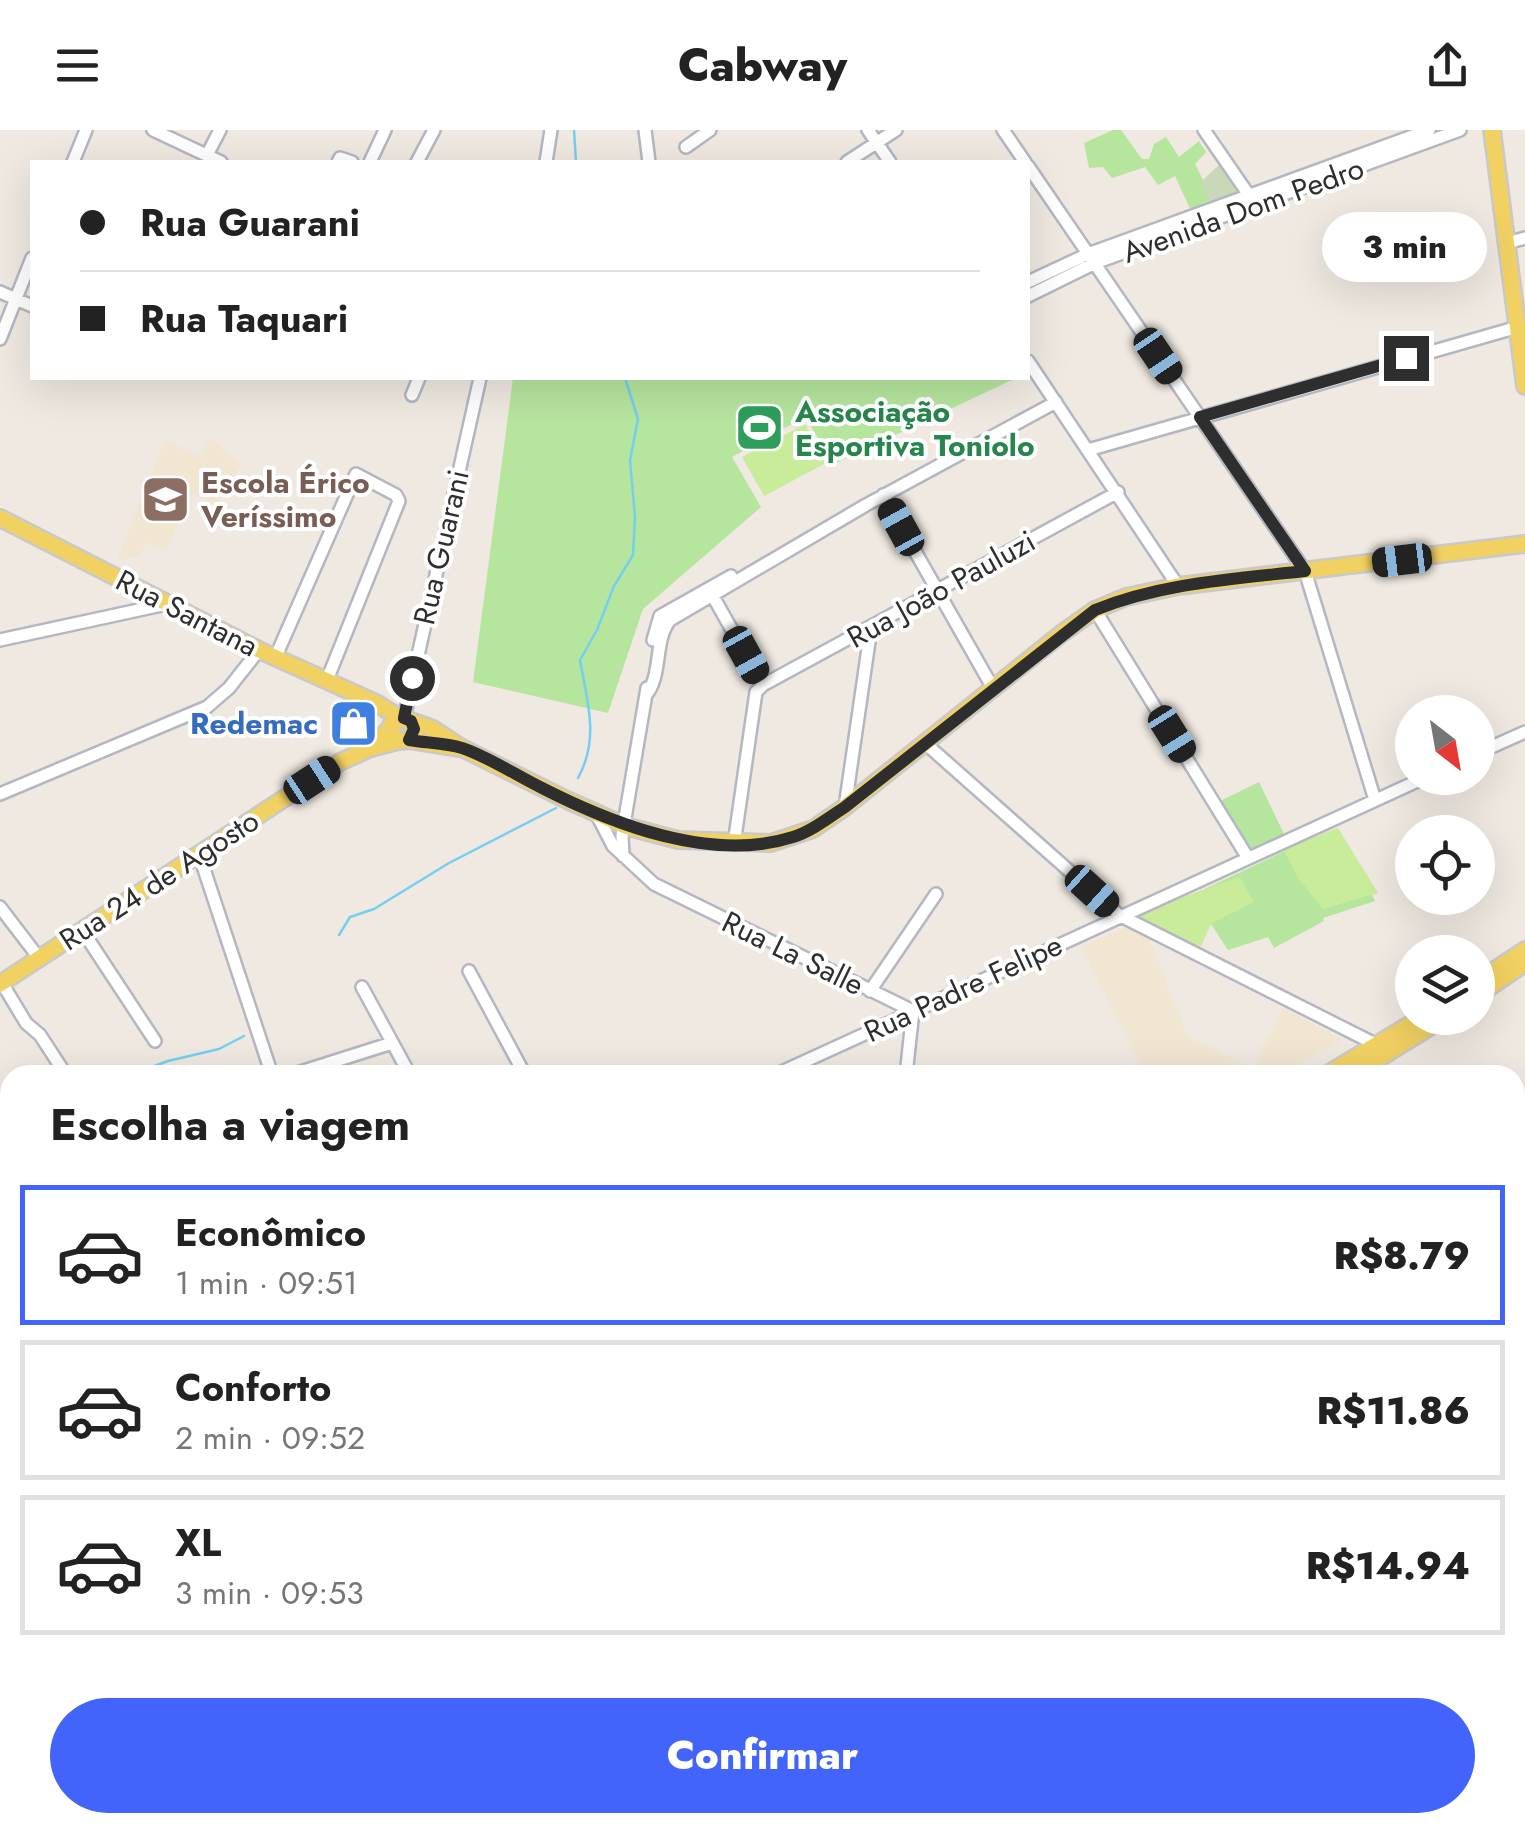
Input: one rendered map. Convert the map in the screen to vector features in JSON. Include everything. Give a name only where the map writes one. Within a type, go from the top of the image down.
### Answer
[{"type":"main road","points":[[1492,130],[1525,386]]},
{"type":"main road","name":"Rua Santana","points":[[0,518],[259,650],[376,703],[401,726]]},
{"type":"main road","points":[[401,726],[462,748],[626,826],[678,840],[771,842],[813,829],[845,807],[1095,610],[1178,586],[1525,544]]},
{"type":"main road","name":"Rua 24 de Agosto","points":[[1,984],[401,726]]},
{"type":"main road","points":[[1495,970],[1525,950]]},
{"type":"main road","points":[[1495,983],[1525,963]]},
{"type":"main road","points":[[1365,1065],[1402,1035]]},
{"type":"main road","points":[[1349,1065],[1412,1035]]},
{"type":"street","points":[[74,160],[86,130]]},
{"type":"street","points":[[153,130],[200,156],[220,130]]},
{"type":"street","points":[[371,160],[384,130]]},
{"type":"street","points":[[417,160],[434,130]]},
{"type":"street","points":[[546,160],[551,130]]},
{"type":"street","points":[[645,130],[649,160]]},
{"type":"street","points":[[686,147],[710,130]]},
{"type":"street","points":[[868,130],[889,160]]},
{"type":"street","points":[[850,160],[896,130]]},
{"type":"street","points":[[1003,130],[1023,160]]},
{"type":"street","points":[[1204,130],[1253,201]]},
{"type":"street","name":"Avenida Dom Pedro","points":[[1405,145],[1429,130]]},
{"type":"street","name":"Avenida Dom Pedro","points":[[1030,281],[1405,145],[1460,130]]},
{"type":"street","points":[[1030,170],[1305,571],[1375,800]]},
{"type":"street","points":[[1507,244],[1525,238]]},
{"type":"street","name":"Avenida Dom Pedro","points":[[1030,295],[1092,259]]},
{"type":"street","points":[[0,339],[30,263]]},
{"type":"street","points":[[0,292],[30,305]]},
{"type":"street","points":[[1088,450],[1518,326]]},
{"type":"street","points":[[1030,363],[1178,586]]},
{"type":"street","points":[[412,395],[418,380]]},
{"type":"street","name":"Rua Guarani","points":[[401,726],[480,380]]},
{"type":"street","points":[[623,856],[653,638],[665,618],[1056,402]]},
{"type":"street","points":[[276,656],[356,474],[396,495],[399,501],[327,680]]},
{"type":"street","name":"Rua João Pauluzi","points":[[763,685],[1118,492]]},
{"type":"street","points":[[883,495],[994,690]]},
{"type":"street","points":[[711,593],[763,685],[756,692],[734,844]]},
{"type":"street","points":[[0,640],[172,603]]},
{"type":"street","points":[[1095,610],[1248,858]]},
{"type":"street","points":[[845,807],[872,628]]},
{"type":"street","points":[[0,794],[207,706],[229,688],[259,650]]},
{"type":"street","points":[[1495,746],[1525,732]]},
{"type":"street","points":[[926,744],[1119,915],[1385,1049]]},
{"type":"street","name":"Rua Padre Felipe","points":[[797,1065],[1395,791]]},
{"type":"street","name":"Rua La Salle","points":[[596,813],[623,856],[654,884],[913,1011]]},
{"type":"street","points":[[199,854],[269,1065]]},
{"type":"street","points":[[870,991],[936,894]]},
{"type":"street","points":[[0,907],[39,958]]},
{"type":"street","points":[[82,930],[155,1041]]},
{"type":"street","points":[[469,972],[520,1065]]},
{"type":"street","points":[[1,984],[60,1065]]},
{"type":"street","points":[[362,987],[405,1065]]},
{"type":"street","points":[[907,1065],[913,1011]]},
{"type":"street","points":[[322,1065],[392,1042]]},
{"type":"shaded area","name":"Escola Érico Veríssimo","points":[[209,437],[241,465],[215,505],[192,493],[166,550],[146,543],[140,556],[117,561],[165,440],[201,457]]},
{"type":"shaded area","points":[[1130,925],[1147,933],[1188,1037],[1247,1065],[1142,1065],[1081,947]]},
{"type":"shaded area","points":[[1283,1008],[1343,1040],[1296,1065],[1254,1065]]},
{"type":"green space","points":[[1121,130],[1142,159],[1149,159],[1154,144],[1166,137],[1179,157],[1199,141],[1206,152],[1195,164],[1215,204],[1192,213],[1175,176],[1158,185],[1145,167],[1112,178],[1103,167],[1089,168],[1084,143]]},
{"type":"green space","points":[[1222,162],[1247,197],[1211,210],[1201,182]]},
{"type":"green space","points":[[513,380],[1012,380],[834,464],[805,417],[732,457],[761,507],[643,609],[608,713],[473,682]]},
{"type":"green space","points":[[805,424],[826,463],[764,496],[742,457]]},
{"type":"green space","points":[[1259,782],[1285,836],[1248,854],[1218,802]]},
{"type":"green space","points":[[1338,828],[1378,893],[1323,909],[1298,878],[1283,849]]},
{"type":"green space","points":[[1341,833],[1375,901],[1323,918],[1324,921],[1274,948],[1268,937],[1228,950],[1192,895],[1285,851]]},
{"type":"green space","points":[[1240,877],[1254,902],[1211,924],[1200,948],[1130,915]]},
{"type":"waterway","points":[[574,130],[576,160]]},
{"type":"waterway","points":[[578,778],[590,734],[580,660],[633,555],[635,517],[630,460],[638,419],[626,380]]},
{"type":"waterway","points":[[339,935],[350,917],[374,909],[449,863],[556,808]]},
{"type":"waterway","points":[[157,1065],[219,1049],[244,1036]]},
{"type":"place","name":"Associação Esportiva Toniolo","points":[[760,428]]},
{"type":"place","name":"Escola Érico Veríssimo","points":[[166,499]]},
{"type":"place","name":"Redemac","points":[[353,723]]},
{"type":"route","points":[[412,678],[404,718],[411,721],[414,729],[409,740],[462,748],[566,800],[654,834],[706,843],[771,842],[793,837],[813,829],[845,807],[1095,610],[1178,586],[1305,571],[1200,417],[1406,358]]}]
